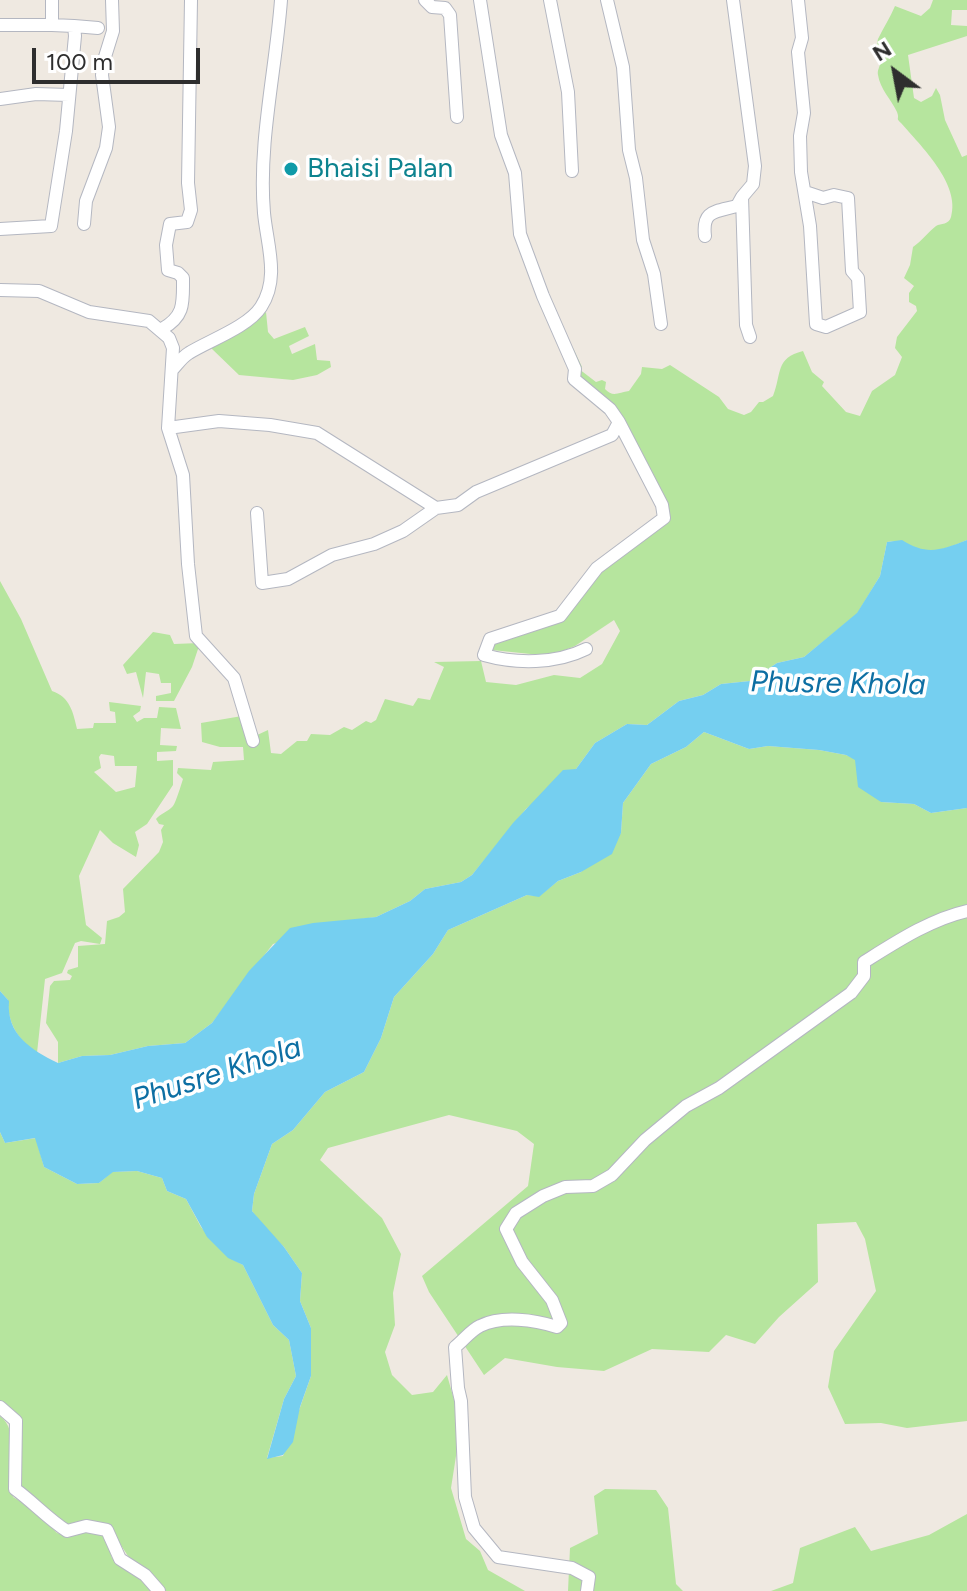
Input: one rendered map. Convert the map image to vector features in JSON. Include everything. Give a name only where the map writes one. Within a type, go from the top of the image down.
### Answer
[{"type":"street","points":[[52,0],[52,25]]},
{"type":"street","points":[[84,224],[86,201],[106,148],[109,127],[102,75],[113,31],[112,0]]},
{"type":"street","points":[[162,329],[176,321],[184,299],[183,278],[168,270],[166,245],[170,224],[187,222],[191,210],[188,183],[191,0]]},
{"type":"street","points":[[172,370],[187,354],[213,341],[260,309],[273,276],[264,210],[267,109],[278,44],[281,0]]},
{"type":"street","points":[[425,0],[432,7],[445,8],[450,15],[457,117]]},
{"type":"street","points":[[480,0],[501,135],[515,173],[520,234],[575,369],[574,379],[610,409],[619,422],[662,505],[664,518],[597,568],[560,616],[490,639],[484,655],[499,660],[550,662],[586,649]]},
{"type":"street","points":[[550,0],[568,92],[572,171]]},
{"type":"street","points":[[607,0],[623,67],[629,150],[636,178],[643,240],[654,274],[661,324]]},
{"type":"street","points":[[705,236],[704,222],[708,215],[737,206],[753,184],[755,166],[733,0]]},
{"type":"street","points":[[798,0],[802,38],[798,52],[804,113],[800,136],[801,172],[810,226],[816,324],[826,327],[860,312],[858,278],[852,271],[848,198],[834,195],[823,198],[805,192]]},
{"type":"street","points":[[0,25],[98,28]]},
{"type":"street","points":[[0,229],[51,226],[69,95],[74,26]]},
{"type":"street","points":[[0,99],[36,94],[69,95]]},
{"type":"street","points":[[742,197],[746,325],[750,337]]},
{"type":"street","points":[[0,290],[39,291],[89,312],[149,321],[169,338],[173,348],[168,428],[183,475],[196,636],[234,678],[253,741]]},
{"type":"street","points":[[168,428],[219,421],[317,433],[436,508]]},
{"type":"street","points":[[257,513],[262,583],[288,579],[332,555],[374,544],[403,531],[436,508],[458,505],[476,492],[612,435],[619,422]]},
{"type":"street","points":[[587,1591],[589,1577],[572,1568],[498,1557],[474,1528],[465,1497],[455,1347],[480,1326],[508,1320],[557,1327],[561,1323],[552,1300],[522,1262],[506,1229],[516,1213],[543,1196],[565,1187],[593,1186],[612,1175],[645,1140],[686,1106],[719,1088],[851,993],[864,976],[864,962],[927,927],[967,911]]},
{"type":"street","points":[[0,1407],[16,1421],[15,1489],[38,1506],[52,1522],[67,1531],[86,1526],[107,1530],[120,1559],[145,1575],[159,1591]]},
{"type":"green space","points":[[933,0],[967,0],[967,10],[952,10],[951,25],[967,26],[967,36],[908,55],[914,98],[921,102],[932,96],[936,88],[945,120],[962,157],[967,155],[967,540],[930,551],[900,542],[887,542],[880,576],[857,614],[804,657],[777,663],[750,681],[721,684],[703,695],[679,701],[647,725],[627,724],[595,743],[576,769],[526,809],[472,875],[461,882],[425,889],[410,901],[376,917],[354,920],[273,944],[212,1023],[185,1043],[148,1046],[110,1055],[82,1056],[58,1063],[58,1042],[46,1023],[50,986],[54,981],[70,980],[72,976],[67,973],[68,970],[78,967],[78,946],[105,944],[107,921],[125,912],[123,889],[159,852],[163,842],[161,830],[164,825],[156,819],[176,801],[183,779],[177,773],[178,768],[211,770],[213,762],[244,760],[243,747],[220,747],[202,742],[201,723],[242,716],[255,736],[268,730],[271,753],[281,754],[297,741],[307,741],[311,734],[330,735],[344,727],[352,730],[366,721],[371,723],[376,720],[385,699],[413,706],[418,698],[430,700],[444,667],[434,662],[481,661],[486,682],[516,685],[554,675],[580,678],[602,664],[620,631],[614,620],[575,646],[550,656],[492,650],[498,639],[561,618],[604,565],[652,529],[669,522],[647,465],[581,377],[573,348],[582,367],[579,369],[596,382],[606,382],[605,389],[611,393],[629,391],[641,374],[642,367],[662,369],[670,365],[719,397],[728,409],[744,415],[759,402],[773,396],[784,362],[803,351],[812,372],[824,382],[822,386],[846,412],[860,416],[872,391],[895,375],[902,357],[895,348],[897,337],[917,311],[916,306],[909,302],[909,293],[914,286],[904,278],[913,247],[936,226],[949,221],[953,204],[945,179],[898,120],[897,112],[881,85],[877,42],[895,6],[921,16]]},
{"type":"green space","points":[[266,312],[268,332],[274,339],[305,327],[309,336],[289,346],[292,354],[315,344],[317,360],[330,361],[331,367],[317,375],[293,380],[239,375],[211,348],[220,339]]},
{"type":"green space","points":[[0,581],[21,619],[52,691],[67,701],[77,729],[93,728],[94,723],[116,723],[115,712],[110,711],[109,702],[141,706],[133,716],[137,722],[144,718],[157,718],[159,707],[176,708],[181,729],[161,728],[160,745],[177,746],[176,751],[157,752],[157,761],[173,760],[173,785],[147,824],[135,832],[139,845],[136,857],[113,843],[100,830],[79,876],[86,925],[102,938],[100,944],[75,943],[62,973],[45,979],[37,1053],[15,1031],[8,1000],[0,991]],"holes":[[[101,754],[114,756],[115,766],[137,766],[135,787],[116,792],[94,772],[101,768]]]},
{"type":"green space","points":[[153,632],[170,635],[174,644],[200,643],[192,667],[174,701],[156,701],[156,696],[171,693],[171,683],[161,683],[159,674],[146,672],[143,698],[136,672],[127,674],[123,665]]},
{"type":"green space","points":[[704,732],[749,749],[768,746],[846,755],[855,759],[881,802],[914,804],[931,813],[967,808],[967,1421],[907,1428],[881,1423],[845,1424],[828,1387],[834,1351],[876,1291],[865,1239],[856,1222],[817,1224],[818,1282],[779,1317],[755,1344],[726,1335],[709,1352],[652,1349],[604,1371],[505,1358],[484,1375],[429,1292],[422,1276],[528,1186],[534,1144],[517,1131],[449,1115],[328,1148],[320,1160],[382,1218],[401,1254],[393,1293],[395,1325],[385,1352],[392,1375],[412,1395],[433,1392],[447,1375],[461,1424],[451,1488],[466,1539],[480,1551],[488,1570],[525,1591],[163,1591],[159,1582],[128,1556],[107,1524],[69,1528],[20,1486],[18,1419],[0,1406],[0,1132],[5,1143],[36,1138],[44,1167],[77,1184],[99,1183],[112,1172],[137,1171],[162,1178],[167,1191],[186,1199],[201,1227],[228,1257],[243,1265],[273,1325],[289,1340],[296,1376],[284,1399],[267,1458],[283,1456],[311,1376],[311,1328],[300,1301],[302,1273],[252,1211],[254,1194],[272,1144],[293,1130],[325,1092],[364,1072],[381,1038],[394,997],[433,954],[448,930],[527,895],[539,896],[558,881],[581,872],[621,833],[623,803],[651,764],[686,747]]},
{"type":"green space","points":[[0,1416],[10,1431],[12,1441],[13,1497],[35,1510],[57,1533],[70,1536],[88,1531],[105,1536],[112,1558],[139,1576],[154,1591],[0,1591]]},
{"type":"green space","points":[[605,1489],[656,1490],[668,1508],[676,1584],[683,1591],[568,1591],[570,1548],[598,1534],[594,1496]]},
{"type":"green space","points":[[967,1514],[967,1591],[771,1591],[793,1583],[800,1548],[855,1527],[871,1551],[929,1535]]},
{"type":"water","name":"Phusre Khola","points":[[902,540],[919,548],[934,550],[967,540],[967,808],[931,813],[914,804],[881,802],[858,787],[855,760],[846,755],[768,746],[749,749],[704,732],[686,747],[651,764],[623,803],[621,833],[612,854],[558,881],[539,897],[527,895],[448,930],[433,954],[394,997],[381,1038],[364,1072],[325,1092],[293,1130],[272,1144],[254,1194],[252,1211],[302,1273],[300,1301],[311,1328],[311,1376],[300,1407],[293,1442],[283,1455],[267,1459],[284,1399],[296,1376],[289,1340],[273,1325],[243,1265],[228,1258],[207,1237],[186,1199],[167,1191],[162,1178],[137,1171],[113,1172],[99,1183],[77,1184],[44,1167],[35,1138],[5,1143],[0,1132],[0,991],[9,1001],[12,1023],[22,1040],[58,1063],[82,1056],[110,1055],[148,1046],[185,1043],[212,1023],[249,971],[290,928],[376,917],[410,901],[425,889],[461,882],[472,875],[513,823],[563,770],[576,769],[595,743],[627,724],[647,725],[679,701],[703,695],[721,684],[750,681],[777,663],[804,657],[857,613],[880,576],[887,542]]},
{"type":"place","name":"Bhaisi Palan","points":[[291,169]]}]
